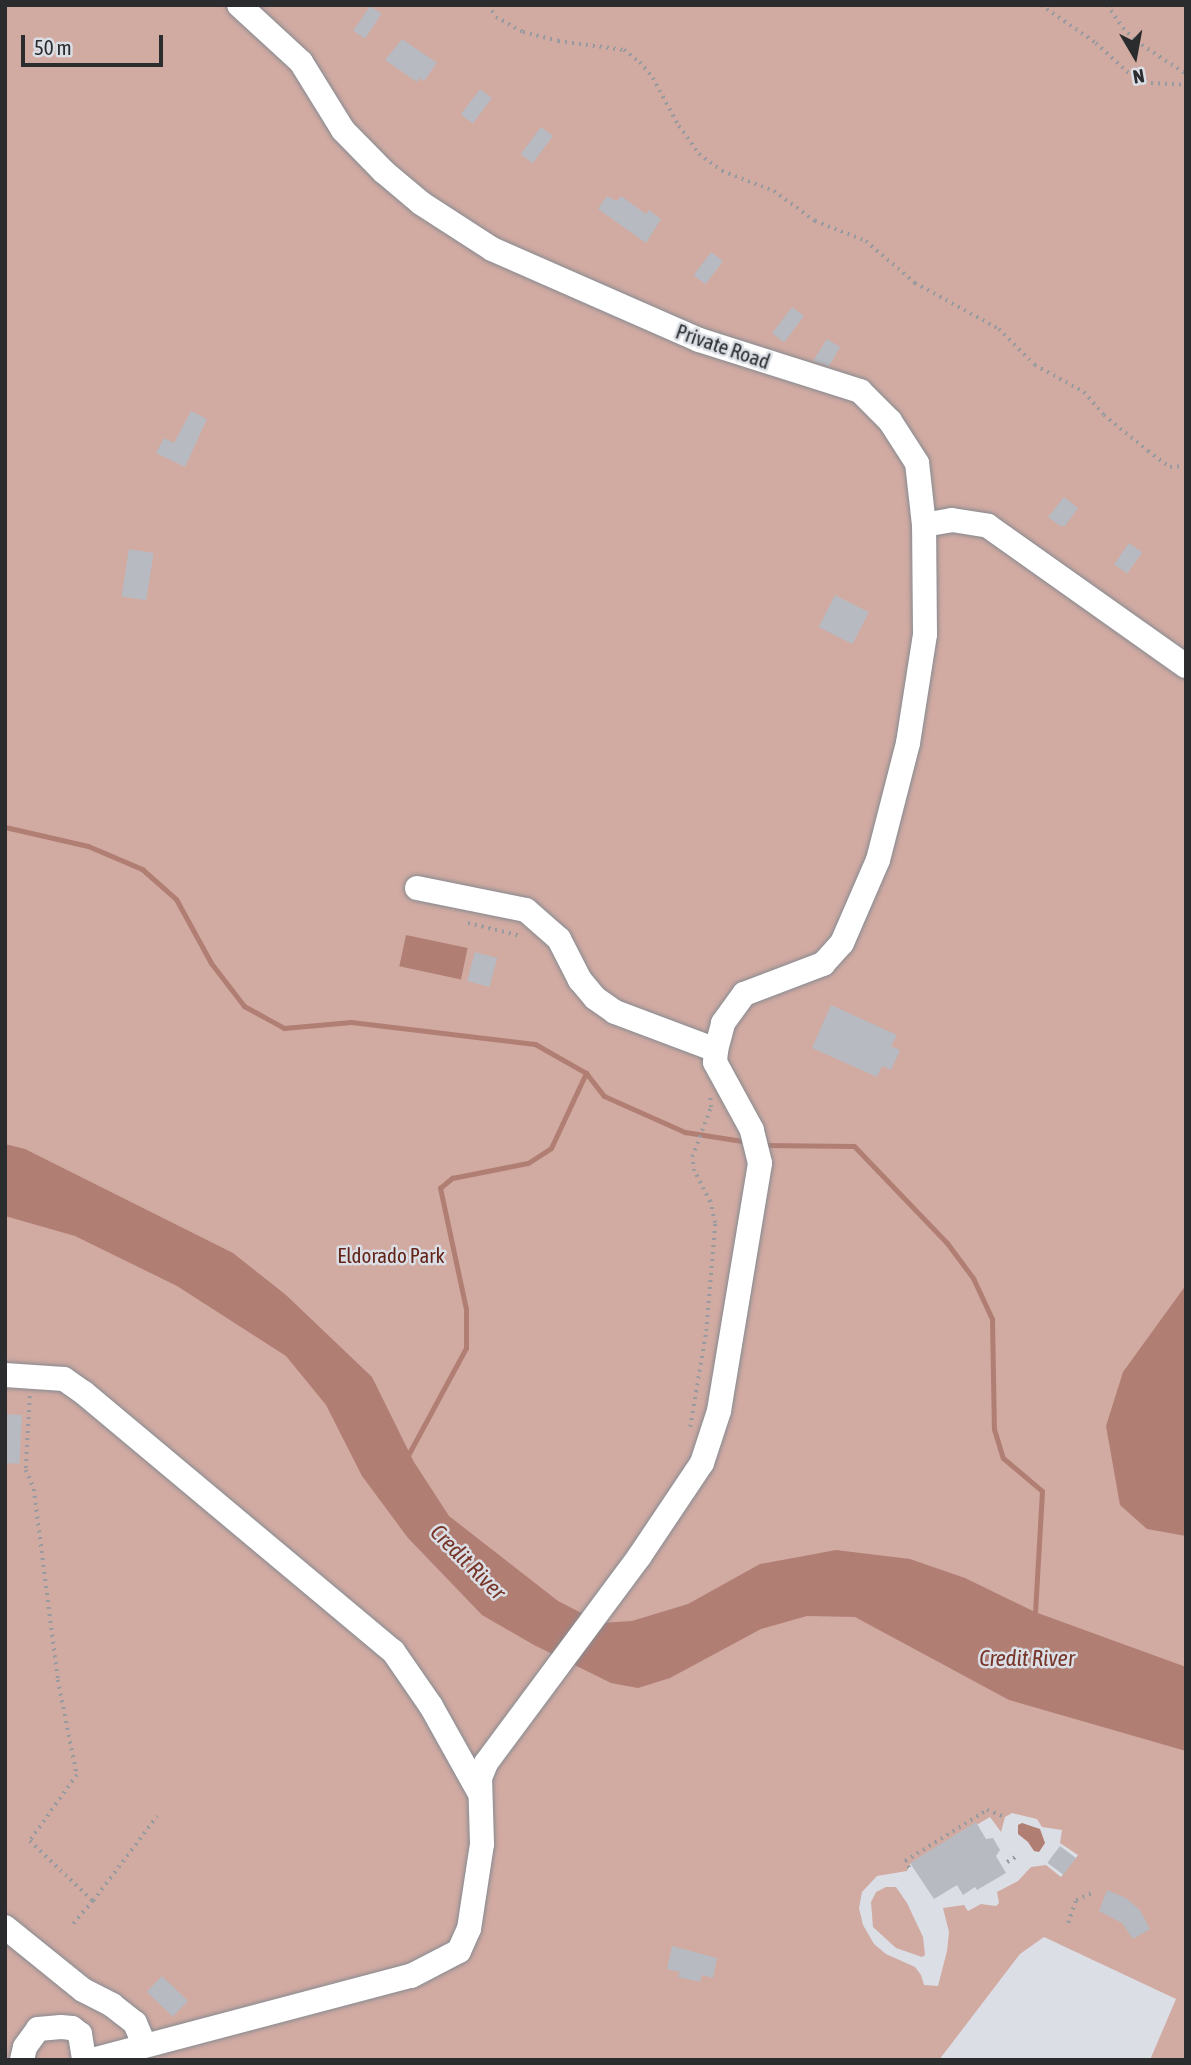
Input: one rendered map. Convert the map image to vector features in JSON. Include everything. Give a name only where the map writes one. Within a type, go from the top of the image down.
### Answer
[{"type":"street","name":"Private Road","points":[[239,5],[301,62],[343,130],[384,172],[421,203],[492,250],[699,340],[860,391],[890,421],[917,463],[924,525],[925,634],[908,743],[878,860],[842,943],[823,964],[744,994],[723,1023],[716,1050]]},
{"type":"street","points":[[924,525],[952,520],[988,526],[1186,666]]},
{"type":"street","points":[[92,2060],[144,2044],[411,1976],[459,1951],[470,1929],[482,1844],[480,1778],[486,1762],[639,1556],[702,1463],[719,1412],[760,1163],[752,1130],[715,1062],[716,1050],[615,1012],[595,998],[580,980],[559,939],[526,910],[417,888]]},
{"type":"street","points":[[5,1375],[64,1379],[84,1393],[393,1651],[431,1706],[479,1792]]},
{"type":"street","points":[[5,1927],[83,1990],[135,2023],[144,2044]]},
{"type":"street","points":[[72,2028],[96,1997]]},
{"type":"street","points":[[22,2060],[25,2047],[38,2029],[72,2028],[80,2034],[84,2060]]},
{"type":"path","points":[[488,5],[496,17],[523,32],[624,50],[640,62],[653,78],[679,126],[699,154],[722,171],[774,191],[816,221],[866,241],[915,283],[999,329],[1035,365],[1084,393],[1104,415],[1170,467],[1186,466]]},
{"type":"path","points":[[1041,5],[1082,32],[1132,76],[1151,83],[1186,85]]},
{"type":"path","points":[[1107,5],[1136,41],[1186,74]]},
{"type":"path","points":[[468,923],[519,934],[530,942]]},
{"type":"path","points":[[690,1436],[690,1414],[706,1331],[715,1223],[710,1202],[694,1171],[692,1157],[710,1107],[710,1095]]},
{"type":"path","points":[[32,1377],[26,1470],[34,1489],[58,1680],[77,1775],[30,1841],[93,1901]]},
{"type":"path","points":[[909,1868],[905,1861],[987,1810],[1005,1817]]},
{"type":"path","points":[[72,1926],[157,1816]]},
{"type":"path","points":[[1006,1862],[1017,1856]]},
{"type":"path","points":[[1068,1923],[1076,1900],[1094,1892]]},
{"type":"green space","name":"Eldorado Park","points":[[5,5],[1186,5],[1186,2060],[1150,2060],[1176,1999],[1044,1937],[1020,1954],[939,2060],[5,2060]],"holes":[[[1012,1813],[1037,1819],[1042,1827],[1062,1830],[1060,1843],[1078,1855],[1061,1877],[1046,1865],[1031,1867],[1018,1881],[997,1892],[999,1903],[996,1906],[981,1904],[968,1911],[964,1905],[943,1908],[949,1932],[938,1986],[924,1985],[915,1967],[886,1954],[874,1944],[863,1925],[859,1908],[862,1892],[877,1876],[907,1871],[910,1864],[990,1817],[1001,1832],[1005,1817]]]},
{"type":"green space","points":[[886,1887],[896,1887],[907,1903],[923,1937],[925,1955],[922,1957],[896,1948],[873,1927],[871,1902],[876,1892]]},
{"type":"water","points":[[406,935],[468,948],[461,979],[399,966]]},
{"type":"water","name":"Credit River","points":[[5,1144],[25,1149],[233,1253],[286,1295],[372,1377],[414,1462],[449,1516],[558,1601],[601,1623],[632,1621],[688,1604],[760,1564],[836,1550],[910,1559],[965,1578],[1035,1612],[1186,1667],[1186,1751],[1009,1700],[855,1617],[807,1616],[761,1629],[670,1678],[638,1688],[611,1683],[534,1645],[482,1615],[408,1538],[362,1476],[326,1405],[286,1356],[177,1286],[75,1236],[5,1216]]},
{"type":"water","points":[[1186,1285],[1186,1536],[1147,1529],[1120,1505],[1106,1426],[1123,1372]]},
{"type":"water","points":[[1022,1823],[1040,1829],[1045,1843],[1039,1852],[1034,1851],[1018,1834],[1018,1825]]},
{"type":"building","points":[[370,6],[382,14],[365,39],[353,31]]},
{"type":"building","points":[[402,39],[437,63],[424,81],[420,78],[417,82],[385,60]]},
{"type":"building","points":[[480,89],[492,98],[473,124],[461,115]]},
{"type":"building","points":[[541,127],[553,136],[533,163],[521,154]]},
{"type":"building","points":[[607,196],[617,201],[621,196],[646,214],[649,210],[661,219],[646,243],[598,209]]},
{"type":"building","points":[[711,252],[723,261],[706,284],[694,275]]},
{"type":"building","points":[[792,307],[804,316],[784,342],[772,333]]},
{"type":"building","points":[[827,339],[840,347],[829,366],[813,361]]},
{"type":"building","points":[[191,411],[207,419],[185,467],[156,453],[164,438],[174,443]]},
{"type":"building","points":[[1064,497],[1078,508],[1065,526],[1060,526],[1048,517]]},
{"type":"building","points":[[1129,543],[1142,552],[1127,573],[1114,564]]},
{"type":"building","points":[[129,549],[154,553],[146,600],[121,596]]},
{"type":"building","points":[[835,595],[869,612],[853,644],[819,627]]},
{"type":"building","points":[[475,952],[497,958],[489,987],[467,981]]},
{"type":"building","points":[[831,1005],[897,1035],[891,1046],[900,1050],[891,1070],[882,1066],[877,1077],[812,1048]]},
{"type":"building","points":[[5,1414],[22,1415],[19,1464],[5,1463]]},
{"type":"building","points":[[976,1822],[986,1839],[993,1838],[1000,1850],[996,1856],[1006,1873],[977,1890],[975,1887],[963,1895],[957,1885],[934,1899],[910,1863]]},
{"type":"building","points":[[1060,1846],[1076,1858],[1063,1875],[1047,1863]]},
{"type":"building","points":[[1107,1890],[1126,1898],[1140,1910],[1150,1929],[1133,1939],[1122,1923],[1099,1911]]},
{"type":"building","points":[[672,1946],[717,1958],[713,1978],[702,1975],[700,1982],[678,1977],[680,1972],[667,1969]]},
{"type":"building","points":[[162,1976],[188,2001],[173,2017],[147,1992]]},
{"type":"waterway","points":[[5,827],[88,846],[142,869],[176,899],[211,963],[244,1006],[284,1028],[351,1022],[535,1044],[586,1073],[604,1096],[685,1132],[748,1142]]},
{"type":"waterway","points":[[407,1457],[466,1348],[466,1309],[440,1188],[452,1178],[528,1163],[551,1148],[586,1073]]},
{"type":"waterway","points":[[764,1145],[854,1146],[947,1243],[973,1278],[992,1319],[994,1429],[1003,1458],[1042,1491],[1035,1612]]}]
